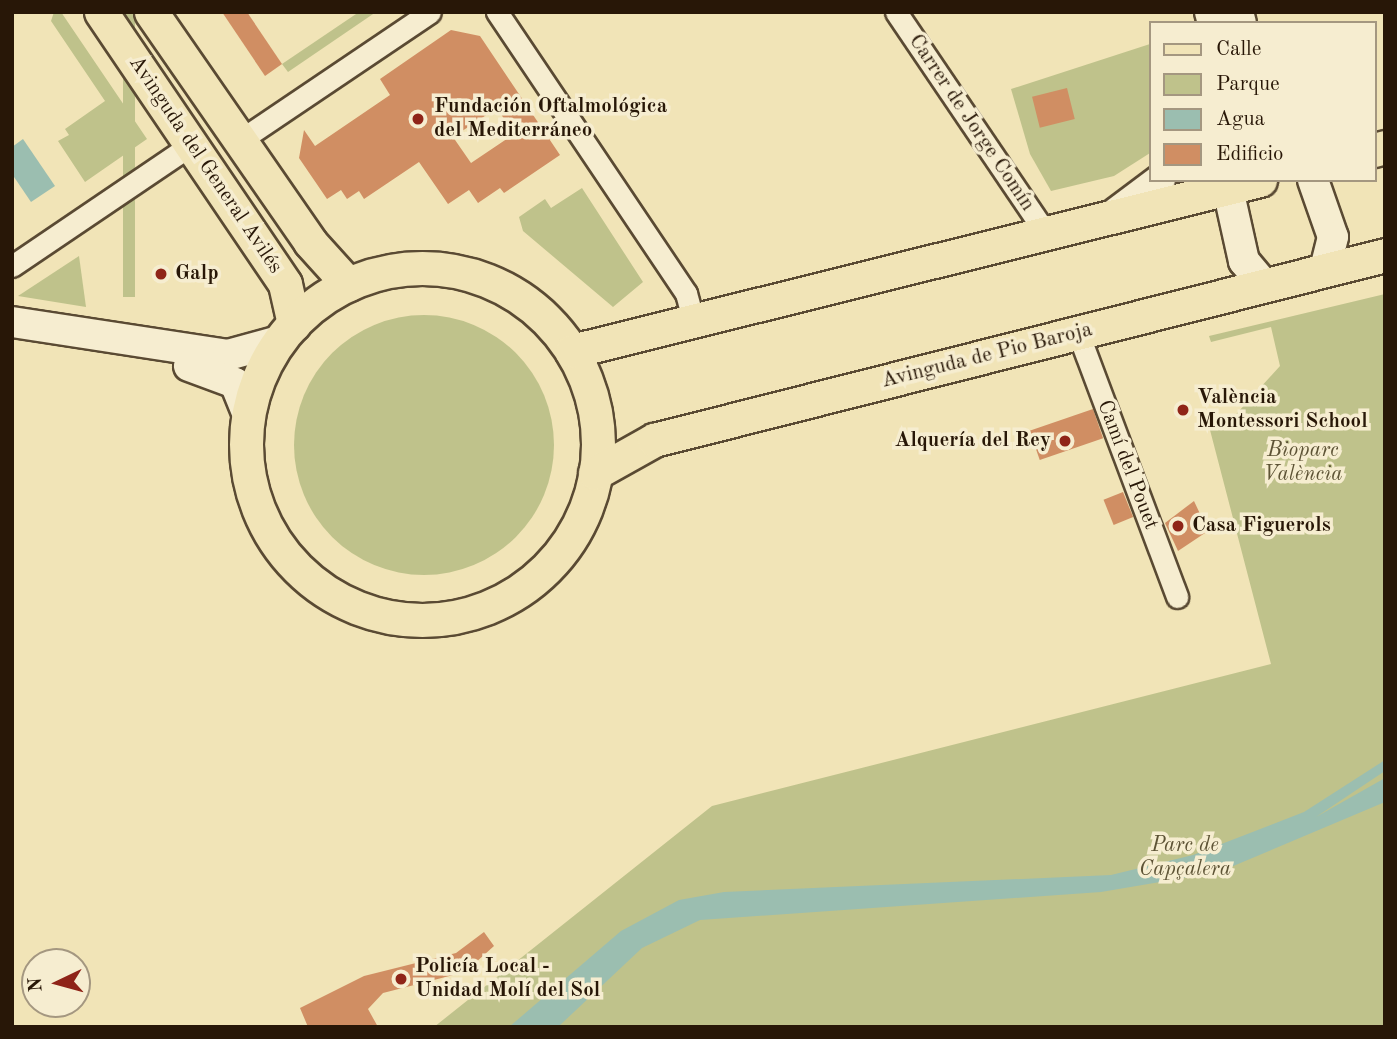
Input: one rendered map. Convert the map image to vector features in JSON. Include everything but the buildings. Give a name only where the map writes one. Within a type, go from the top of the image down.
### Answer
[{"type":"main road","name":"Avinguda del General Avilés","points":[[101,12],[285,284],[286,332]]},
{"type":"main road","name":"Avinguda del General Avilés","points":[[151,12],[310,242],[348,284]]},
{"type":"main road","points":[[1102,221],[1157,182]]},
{"type":"main road","points":[[572,351],[1102,221],[1226,185],[1246,182]]},
{"type":"main road","points":[[1314,182],[1334,237],[1325,270]]},
{"type":"main road","points":[[1226,185],[1244,261],[1264,285]]},
{"type":"main road","name":"Avinguda de Pio Baroja","points":[[596,473],[654,440],[1385,255]]},
{"type":"main road","points":[[12,322],[228,355],[286,332],[348,284],[423,267],[473,275],[539,312],[572,351],[594,404],[596,473],[565,547],[527,585],[455,617],[401,619],[338,598],[286,556],[251,484],[249,418],[259,378],[286,332]]},
{"type":"main road","points":[[12,340],[224,374],[235,383],[249,418]]},
{"type":"street","points":[[239,142],[430,12]]},
{"type":"street","points":[[498,12],[686,293],[694,323]]},
{"type":"street","name":"Carrer de Jorge Comín","points":[[896,12],[1047,234]]},
{"type":"street","points":[[12,266],[191,145]]},
{"type":"street","name":"Camí del Pouet","points":[[1078,333],[1177,597]]},
{"type":"green space","points":[[54,12],[61,12],[147,139],[85,182],[58,141],[69,135],[65,129],[105,101],[51,21]]},
{"type":"green space","points":[[123,12],[135,12],[135,297],[123,297]]},
{"type":"green space","points":[[359,12],[376,12],[288,72],[282,64]]},
{"type":"green space","points":[[1148,45],[1148,154],[1114,176],[1051,191],[1030,154],[1011,89]]},
{"type":"green space","points":[[582,188],[643,282],[613,307],[523,231],[519,217],[545,199],[551,208]]},
{"type":"green space","points":[[79,256],[86,307],[18,296]]},
{"type":"green space","name":"Parc de Capçalera","points":[[1385,294],[1385,1027],[434,1027],[712,806],[1271,664],[1210,430],[1223,417],[1229,422],[1280,366],[1271,327],[1211,342],[1209,336]]},
{"type":"green space","points":[[424,315],[474,325],[496,337],[516,353],[532,373],[544,395],[554,445],[544,495],[532,517],[516,537],[496,553],[474,565],[424,575],[374,565],[352,553],[332,537],[316,517],[304,495],[294,445],[304,395],[316,373],[332,353],[352,337],[374,325]]},
{"type":"water","points":[[23,139],[55,186],[31,202],[12,174],[12,147]]},
{"type":"water","points":[[1385,760],[1385,771],[1316,817],[1385,778],[1385,802],[1219,872],[1101,892],[700,920],[642,948],[558,1027],[509,1027],[621,931],[679,900],[724,892],[1111,875],[1193,855],[1304,812]]},
{"type":"place","name":"Fundación Oftalmológica del Mediterráneo","points":[[418,119]]},
{"type":"place","name":"Galp","points":[[161,274]]},
{"type":"place","name":"València Montessori School","points":[[1183,410]]},
{"type":"place","name":"Alquería del Rey","points":[[1065,441]]},
{"type":"place","name":"Casa Figuerols","points":[[1178,526]]},
{"type":"place","name":"Policía Local - Unidad Molí del Sol","points":[[401,979]]},
{"type":"park label","name":"Bioparc València","points":[[1303,463]]}]
